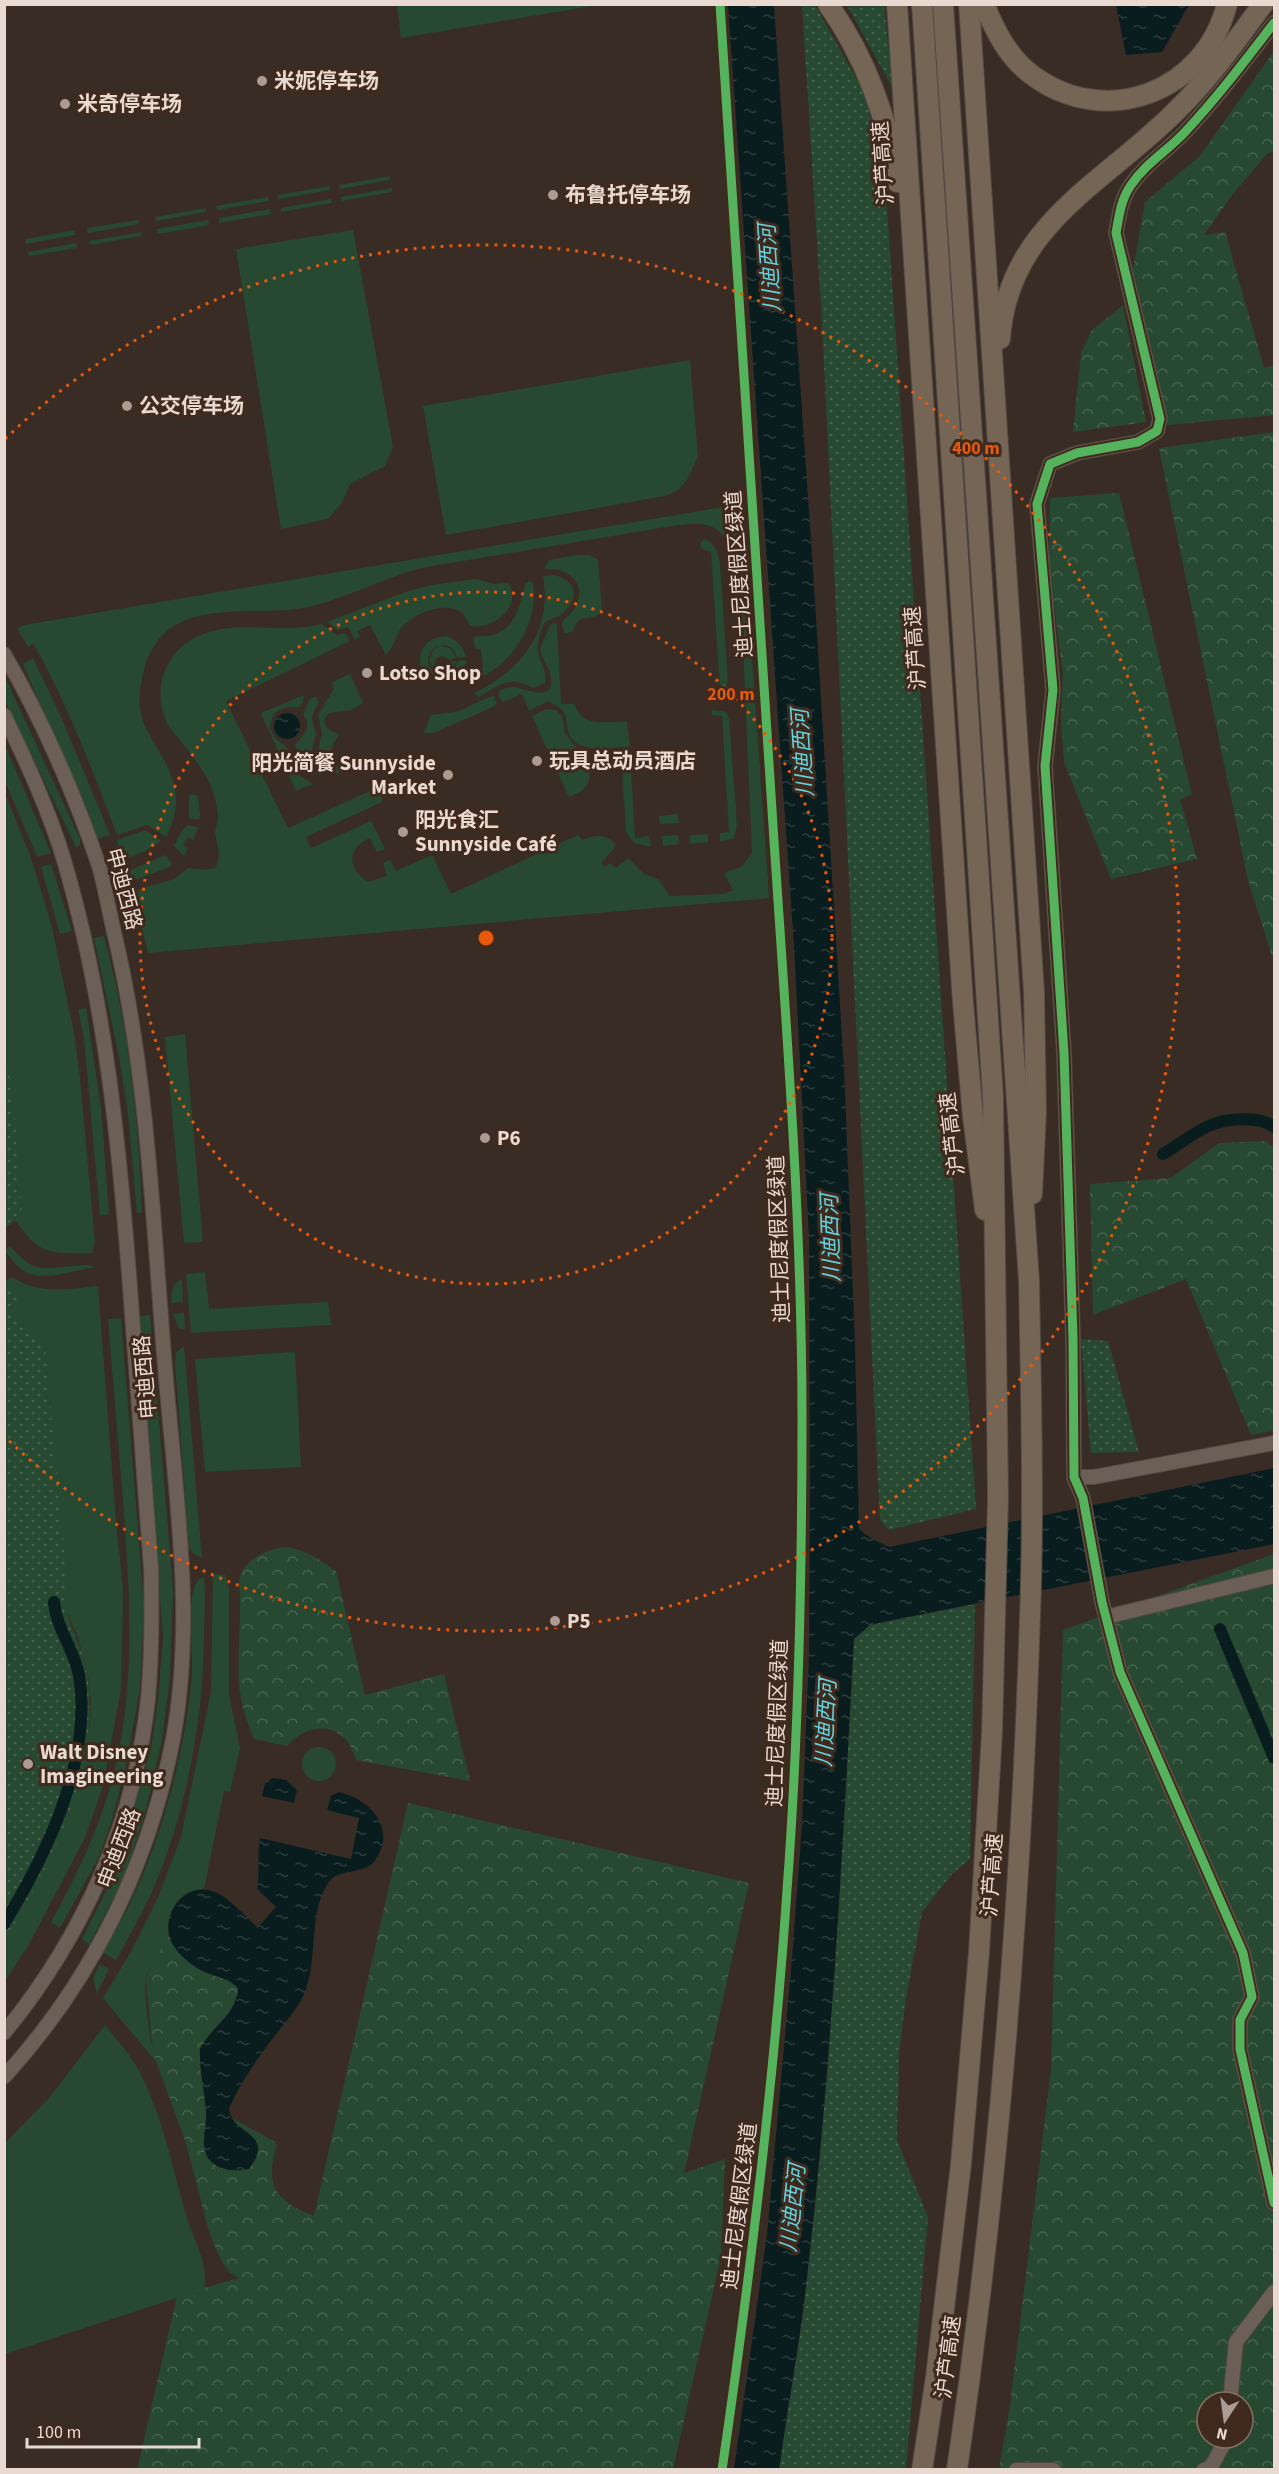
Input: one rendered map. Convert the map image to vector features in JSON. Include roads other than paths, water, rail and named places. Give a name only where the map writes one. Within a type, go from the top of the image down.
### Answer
[{"type":"highway","points":[[828,4],[855,50],[873,88],[894,162],[927,458]]},
{"type":"highway","name":"沪芦高速","points":[[897,4],[963,1003],[973,1117],[995,1286]]},
{"type":"highway","name":"沪芦高速","points":[[922,4],[994,1107],[998,1497],[996,1622],[987,1844],[966,2106],[942,2332],[922,2469]]},
{"type":"highway","name":"沪芦高速","points":[[943,4],[1029,1281],[1032,1490],[1030,1616],[1018,1847],[1005,2025],[980,2291],[957,2469]]},
{"type":"highway","name":"沪芦高速","points":[[969,4],[1036,1034],[1036,1112],[1029,1281]]},
{"type":"highway","points":[[984,4],[1002,43],[1030,74],[1069,95],[1112,101],[1134,98],[1172,83],[1201,58],[1221,25],[1227,4]]},
{"type":"highway","points":[[1008,594],[998,358],[1006,300],[1014,276],[1042,231],[1068,203],[1176,112],[1207,78],[1263,4]]},
{"type":"street","points":[[1275,23],[1201,114],[1180,137],[1142,171],[1130,186],[1120,210],[1116,232],[1160,419],[1157,431],[1138,442],[1077,453],[1050,464],[1037,504],[1053,690],[1045,766],[1064,1053],[1073,1338],[1074,1477],[1083,1498],[1102,1602],[1120,1672],[1243,1953],[1252,1997],[1240,2020],[1240,2049],[1275,2203]]},
{"type":"street","name":"申迪西路","points":[[4,654],[33,708],[83,821],[100,871],[131,1013],[146,1126],[177,1511],[183,1620],[173,1737],[159,1796],[139,1859],[112,1920],[84,1974],[39,2037],[4,2077]]},
{"type":"street","name":"申迪西路","points":[[4,715],[57,838],[86,941],[97,995],[125,1213],[151,1568],[152,1618],[144,1726],[138,1760],[112,1852],[81,1916],[42,1982],[4,2033]]},
{"type":"street","points":[[1074,1477],[1094,1477],[1275,1443]]},
{"type":"street","points":[[1106,1617],[1275,1576]]},
{"type":"street","points":[[1231,2390],[1236,2342],[1275,2292]]},
{"type":"street","points":[[1204,2469],[1211,2467],[1220,2450]]},
{"type":"street","points":[[1016,2469],[1054,2469]]},
{"type":"water","points":[[1116,4],[1189,5],[1162,52],[1126,55]]},
{"type":"water","name":"川迪西河","points":[[728,5],[774,5],[813,570],[844,1069],[855,1343],[859,1529],[872,1539],[889,1547],[1274,1468],[1274,1544],[870,1625],[854,1639],[835,1967],[822,2131],[805,2295],[779,2470],[734,2469],[767,2234],[802,1826],[809,1654],[809,1237],[794,946]]},
{"type":"water","points":[[287,713],[296,717],[300,726],[296,735],[287,739],[278,735],[274,726],[278,717]]},
{"type":"water","points":[[273,1778],[286,1780],[297,1790],[294,1803],[262,1796],[265,1783]]},
{"type":"water","points":[[339,1792],[360,1801],[377,1816],[383,1836],[382,1847],[376,1859],[365,1868],[332,1878],[321,1896],[317,1911],[310,1973],[300,2002],[250,2071],[229,2109],[237,2125],[256,2141],[258,2148],[256,2157],[249,2169],[221,2168],[210,2160],[204,2147],[206,2110],[200,2049],[229,2013],[237,1997],[238,1988],[227,1980],[196,1968],[179,1953],[169,1934],[168,1924],[171,1913],[184,1896],[204,1889],[226,1898],[258,1927],[276,1907],[257,1889],[260,1838],[351,1859],[359,1818],[327,1810],[331,1796]]},
{"type":"waterway","points":[[1163,1154],[1199,1131],[1218,1123],[1252,1120],[1268,1123],[1274,1127]]},
{"type":"waterway","points":[[4,1924],[50,1837],[73,1772],[79,1740],[82,1707],[79,1675],[58,1621],[54,1602]]},
{"type":"waterway","points":[[1220,1629],[1274,1758]]},
{"type":"place","name":"米妮停车场","points":[[262,81]]},
{"type":"place","name":"米奇停车场","points":[[65,104]]},
{"type":"place","name":"布鲁托停车场","points":[[553,195]]},
{"type":"place","name":"公交停车场","points":[[127,406]]},
{"type":"place","name":"Lotso Shop","points":[[367,673]]},
{"type":"place","name":"玩具总动员酒店","points":[[537,761]]},
{"type":"place","name":"阳光简餐 Sunnyside Market","points":[[448,775]]},
{"type":"place","name":"阳光食汇 Sunnyside Café","points":[[403,832]]},
{"type":"place","name":"P6","points":[[485,1138]]},
{"type":"place","name":"P5","points":[[555,1621]]},
{"type":"place","name":"Walt Disney Imagineering","points":[[28,1764]]}]
